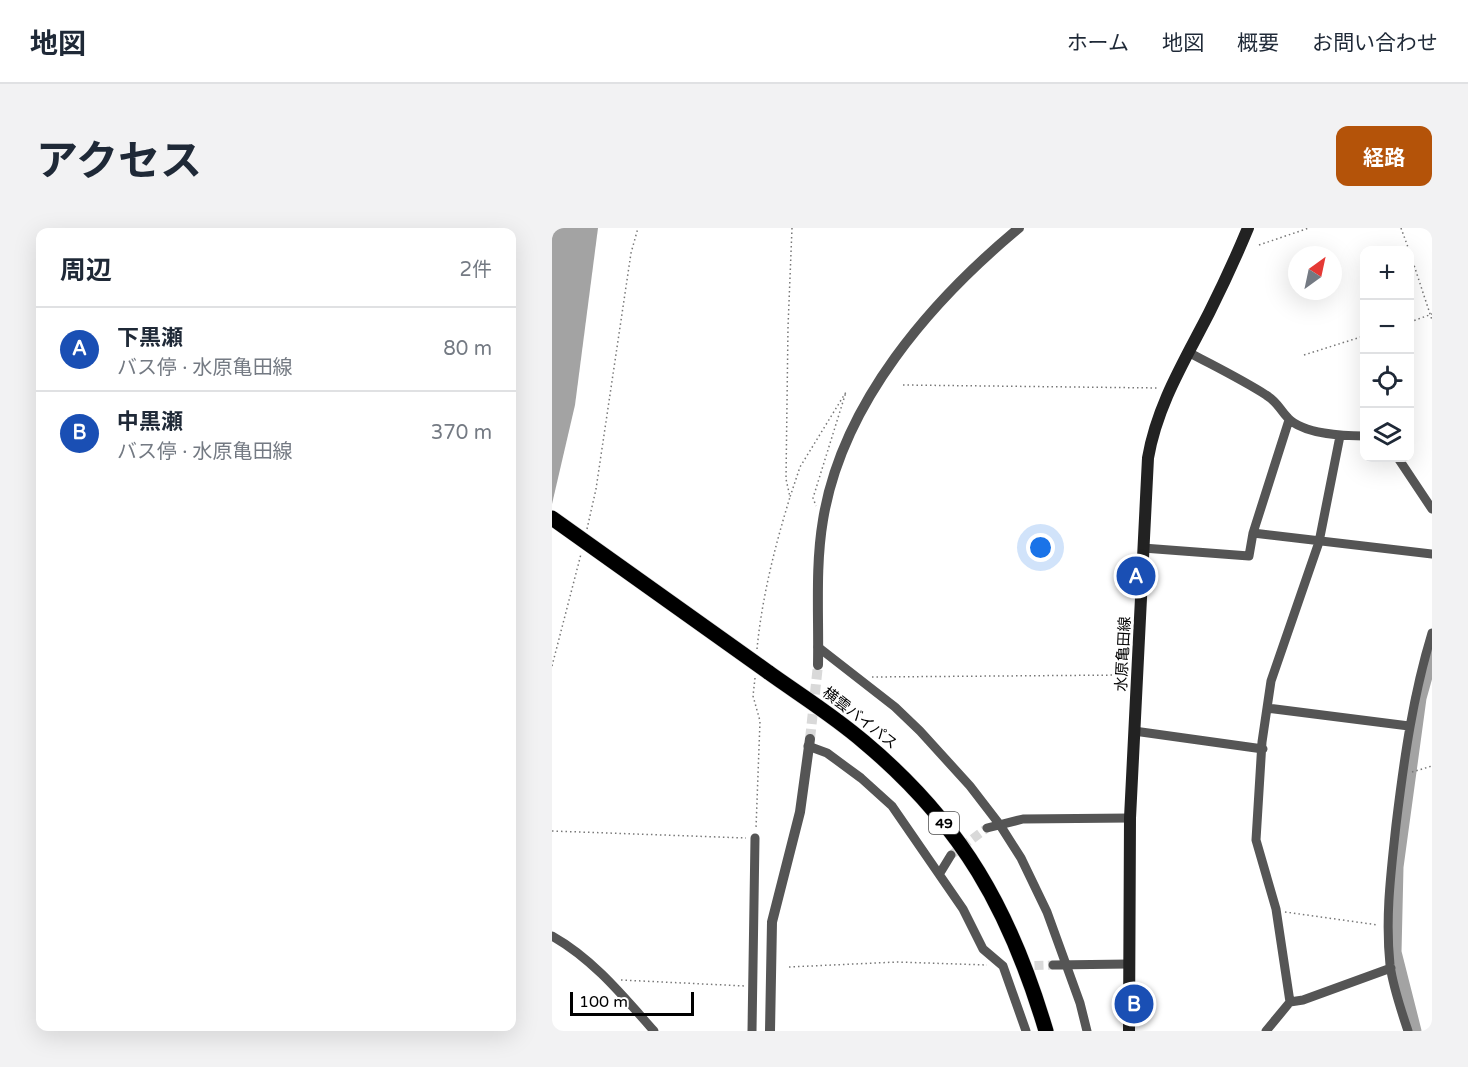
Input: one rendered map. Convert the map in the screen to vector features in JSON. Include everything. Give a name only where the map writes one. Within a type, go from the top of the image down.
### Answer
[{"type":"highway","name":"横雲バイパス","points":[[552,518],[761,673],[864,741],[932,808],[958,840],[981,874],[1014,940],[1028,974],[1046,1031]]},
{"type":"main road","name":"水原亀田線","points":[[1129,1031],[1130,818],[1150,448],[1156,423],[1169,388],[1224,282],[1248,228]]},
{"type":"street","points":[[818,665],[822,522],[830,483],[847,442],[894,358],[931,311],[983,258],[1019,228]]},
{"type":"street","points":[[1188,352],[1277,402],[1289,420],[1305,427],[1340,436],[1360,436]]},
{"type":"street","points":[[1143,548],[1249,556],[1253,533],[1289,420]]},
{"type":"street","points":[[1290,1002],[1276,909],[1256,840],[1262,742],[1271,681],[1319,542],[1340,436]]},
{"type":"street","points":[[1401,462],[1432,509]]},
{"type":"street","points":[[1253,533],[1432,554]]},
{"type":"street","points":[[1408,1031],[1391,968],[1387,927],[1389,887],[1409,726],[1420,673],[1432,633]]},
{"type":"street","points":[[818,647],[864,682],[920,730],[970,786],[1000,825],[1021,858],[1047,912],[1087,1031]]},
{"type":"street","points":[[1267,708],[1409,726]]},
{"type":"street","points":[[1134,731],[1263,749]]},
{"type":"street","points":[[770,1031],[772,922],[800,812],[809,742],[861,778],[892,806],[963,909],[983,949],[1003,966],[1026,1031]]},
{"type":"street","points":[[987,828],[1023,819],[1130,818]]},
{"type":"street","points":[[752,1031],[755,838]]},
{"type":"street","points":[[940,873],[951,855]]},
{"type":"street","points":[[552,936],[571,947],[608,981],[654,1031]]},
{"type":"street","points":[[1053,966],[1129,964]]},
{"type":"street","points":[[1003,966],[1016,966]]},
{"type":"street","points":[[1266,1031],[1290,1002],[1303,1000],[1391,968]]},
{"type":"path","points":[[586,534],[596,489],[631,253],[638,228]]},
{"type":"path","points":[[790,497],[786,479],[792,228]]},
{"type":"path","points":[[1259,245],[1309,228]]},
{"type":"path","points":[[1401,228],[1407,246]]},
{"type":"path","points":[[1414,266],[1432,320]]},
{"type":"path","points":[[1414,320],[1431,314]]},
{"type":"path","points":[[1304,355],[1360,338]]},
{"type":"path","points":[[903,385],[1169,388]]},
{"type":"path","points":[[757,652],[759,630],[775,549],[800,467],[846,392],[813,498],[822,522]]},
{"type":"path","points":[[552,666],[583,545]]},
{"type":"path","points":[[552,831],[755,838],[760,721],[753,696],[761,673]]},
{"type":"path","points":[[864,682],[873,676],[1137,675]]},
{"type":"path","points":[[1402,775],[1432,766]]},
{"type":"path","points":[[1276,909],[1288,913],[1387,927]]},
{"type":"path","points":[[789,967],[897,962],[1003,966]]},
{"type":"path","points":[[608,981],[753,986]]},
{"type":"shaded area","points":[[552,228],[598,228],[575,405],[552,504]]},
{"type":"waterway","points":[[1414,1031],[1394,952],[1396,867],[1419,698],[1432,651]]},
{"type":"tunnel","points":[[810,739],[818,665]]},
{"type":"tunnel","points":[[951,855],[987,828]]},
{"type":"tunnel","points":[[1021,966],[1053,965]]},
{"type":"place","name":"下黒瀬","points":[[1136,576]]},
{"type":"place","name":"中黒瀬","points":[[1134,1004]]}]
